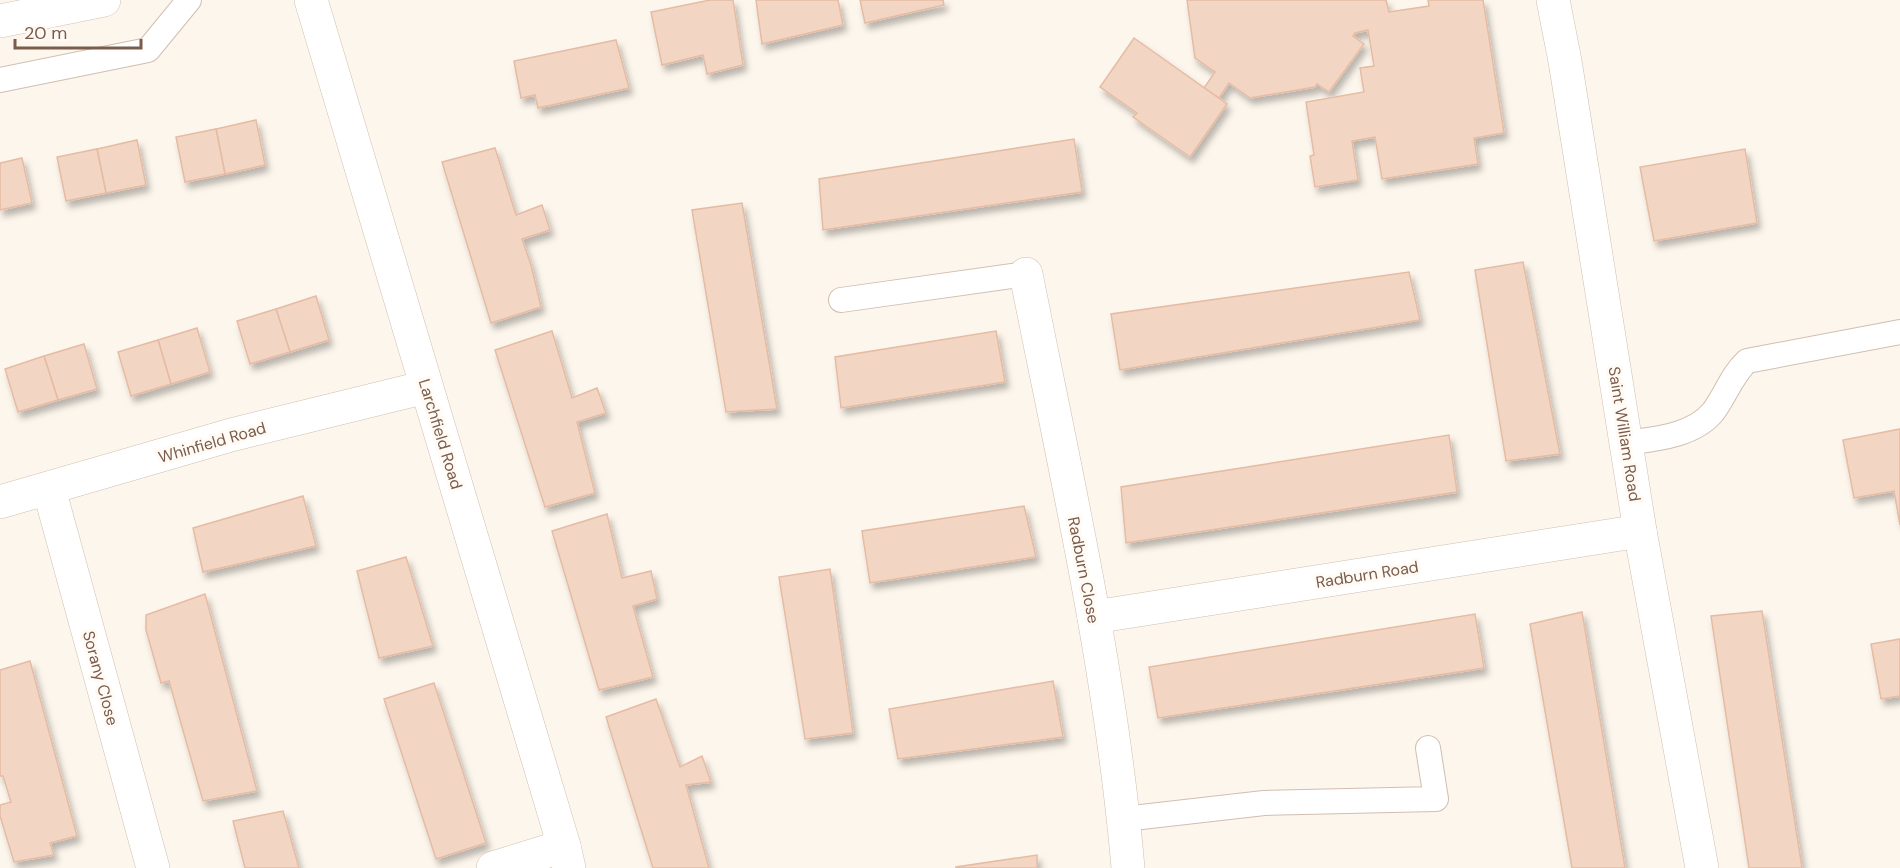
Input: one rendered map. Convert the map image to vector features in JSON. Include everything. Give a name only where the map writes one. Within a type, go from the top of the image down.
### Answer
[{"type":"street","points":[[0,21],[104,0]]},
{"type":"street","name":"Larchfield Road","points":[[311,0],[566,857]]},
{"type":"street","name":"Saint William Road","points":[[1553,0],[1567,73],[1640,531],[1702,868]]},
{"type":"street","name":"Radburn Close","points":[[1026,274],[1094,617],[1124,819],[1128,868]]},
{"type":"street","name":"Whinfield Road","points":[[0,502],[231,435],[426,387]]},
{"type":"street","name":"Sorany Close","points":[[49,489],[153,868]]},
{"type":"street","name":"Radburn Road","points":[[1094,617],[1640,531]]},
{"type":"street","points":[[493,868],[566,857]]},
{"type":"lane","points":[[0,80],[148,50],[189,0]]},
{"type":"lane","points":[[841,300],[1026,274]]},
{"type":"lane","points":[[1626,443],[1689,430],[1712,413],[1737,370],[1747,361],[1900,332]]},
{"type":"lane","points":[[1124,819],[1264,803],[1436,799],[1428,748]]},
{"type":"building","points":[[710,0],[733,0],[743,65],[707,74],[703,55],[662,65],[651,12]]},
{"type":"building","points":[[756,0],[838,0],[843,25],[762,44]]},
{"type":"building","points":[[860,0],[943,0],[944,5],[865,23]]},
{"type":"building","points":[[1187,0],[1386,0],[1389,12],[1429,6],[1428,0],[1483,0],[1504,133],[1474,138],[1478,164],[1382,179],[1375,137],[1352,141],[1358,180],[1315,187],[1310,156],[1314,155],[1306,102],[1364,92],[1360,68],[1374,66],[1368,30],[1355,33],[1353,36],[1364,44],[1329,92],[1317,84],[1315,87],[1250,98],[1229,83],[1219,98],[1204,88],[1215,72],[1195,58]]},
{"type":"building","points":[[1134,38],[1227,104],[1190,157],[1133,117],[1137,113],[1100,87]]},
{"type":"building","points":[[616,40],[629,88],[538,108],[535,95],[521,98],[514,61]]},
{"type":"building","points":[[256,120],[265,165],[225,174],[216,129]]},
{"type":"building","points":[[216,129],[225,174],[185,182],[176,137]]},
{"type":"building","points":[[1074,139],[1082,192],[823,230],[819,179]]},
{"type":"building","points":[[137,140],[146,185],[106,193],[97,149]]},
{"type":"building","points":[[495,148],[516,215],[542,205],[550,230],[522,239],[541,307],[491,323],[442,162]]},
{"type":"building","points":[[97,149],[106,193],[66,201],[57,157]]},
{"type":"building","points":[[1745,149],[1757,223],[1654,241],[1640,167]]},
{"type":"building","points":[[22,158],[32,203],[0,210],[0,163]]},
{"type":"building","points":[[742,203],[777,409],[726,412],[692,210]]},
{"type":"building","points":[[1523,262],[1560,454],[1506,461],[1475,270]]},
{"type":"building","points":[[1409,272],[1420,320],[1120,370],[1111,314]]},
{"type":"building","points":[[316,296],[329,340],[290,352],[276,309]]},
{"type":"building","points":[[276,309],[290,352],[250,364],[237,321]]},
{"type":"building","points":[[197,328],[210,372],[171,384],[158,340]]},
{"type":"building","points":[[552,331],[572,398],[597,388],[606,413],[577,422],[595,493],[545,507],[495,350]]},
{"type":"building","points":[[996,331],[1005,382],[841,408],[835,357]]},
{"type":"building","points":[[158,340],[171,384],[131,396],[118,352]]},
{"type":"building","points":[[84,344],[97,389],[58,400],[44,356]]},
{"type":"building","points":[[44,356],[58,400],[18,412],[5,369]]},
{"type":"building","points":[[1900,429],[1900,525],[1894,491],[1854,498],[1843,440]]},
{"type":"building","points":[[1449,435],[1457,492],[1126,543],[1121,487]]},
{"type":"building","points":[[303,496],[316,546],[203,572],[193,528]]},
{"type":"building","points":[[1024,506],[1036,557],[870,583],[862,531]]},
{"type":"building","points":[[607,514],[622,578],[651,571],[657,599],[633,606],[653,677],[599,690],[552,531]]},
{"type":"building","points":[[406,557],[433,646],[379,658],[357,571]]},
{"type":"building","points":[[830,569],[853,733],[805,739],[779,577]]},
{"type":"building","points":[[205,594],[257,791],[203,801],[169,681],[161,683],[146,630],[146,615]]},
{"type":"building","points":[[1762,611],[1802,868],[1749,868],[1711,616]]},
{"type":"building","points":[[1582,612],[1625,868],[1572,868],[1530,624]]},
{"type":"building","points":[[1475,614],[1484,668],[1158,718],[1149,667]]},
{"type":"building","points":[[1900,639],[1900,696],[1881,699],[1871,644]]},
{"type":"building","points":[[30,661],[77,836],[50,843],[54,855],[14,862],[0,816],[0,805],[11,802],[3,776],[0,776],[0,670]]},
{"type":"building","points":[[1053,681],[1063,737],[898,759],[889,709]]},
{"type":"building","points":[[434,683],[486,843],[436,859],[384,699]]},
{"type":"building","points":[[656,699],[680,767],[702,756],[711,782],[686,785],[709,868],[653,868],[606,717]]},
{"type":"building","points":[[283,811],[299,868],[245,868],[233,821]]},
{"type":"building","points":[[1037,855],[1037,868],[956,868],[956,867]]}]
